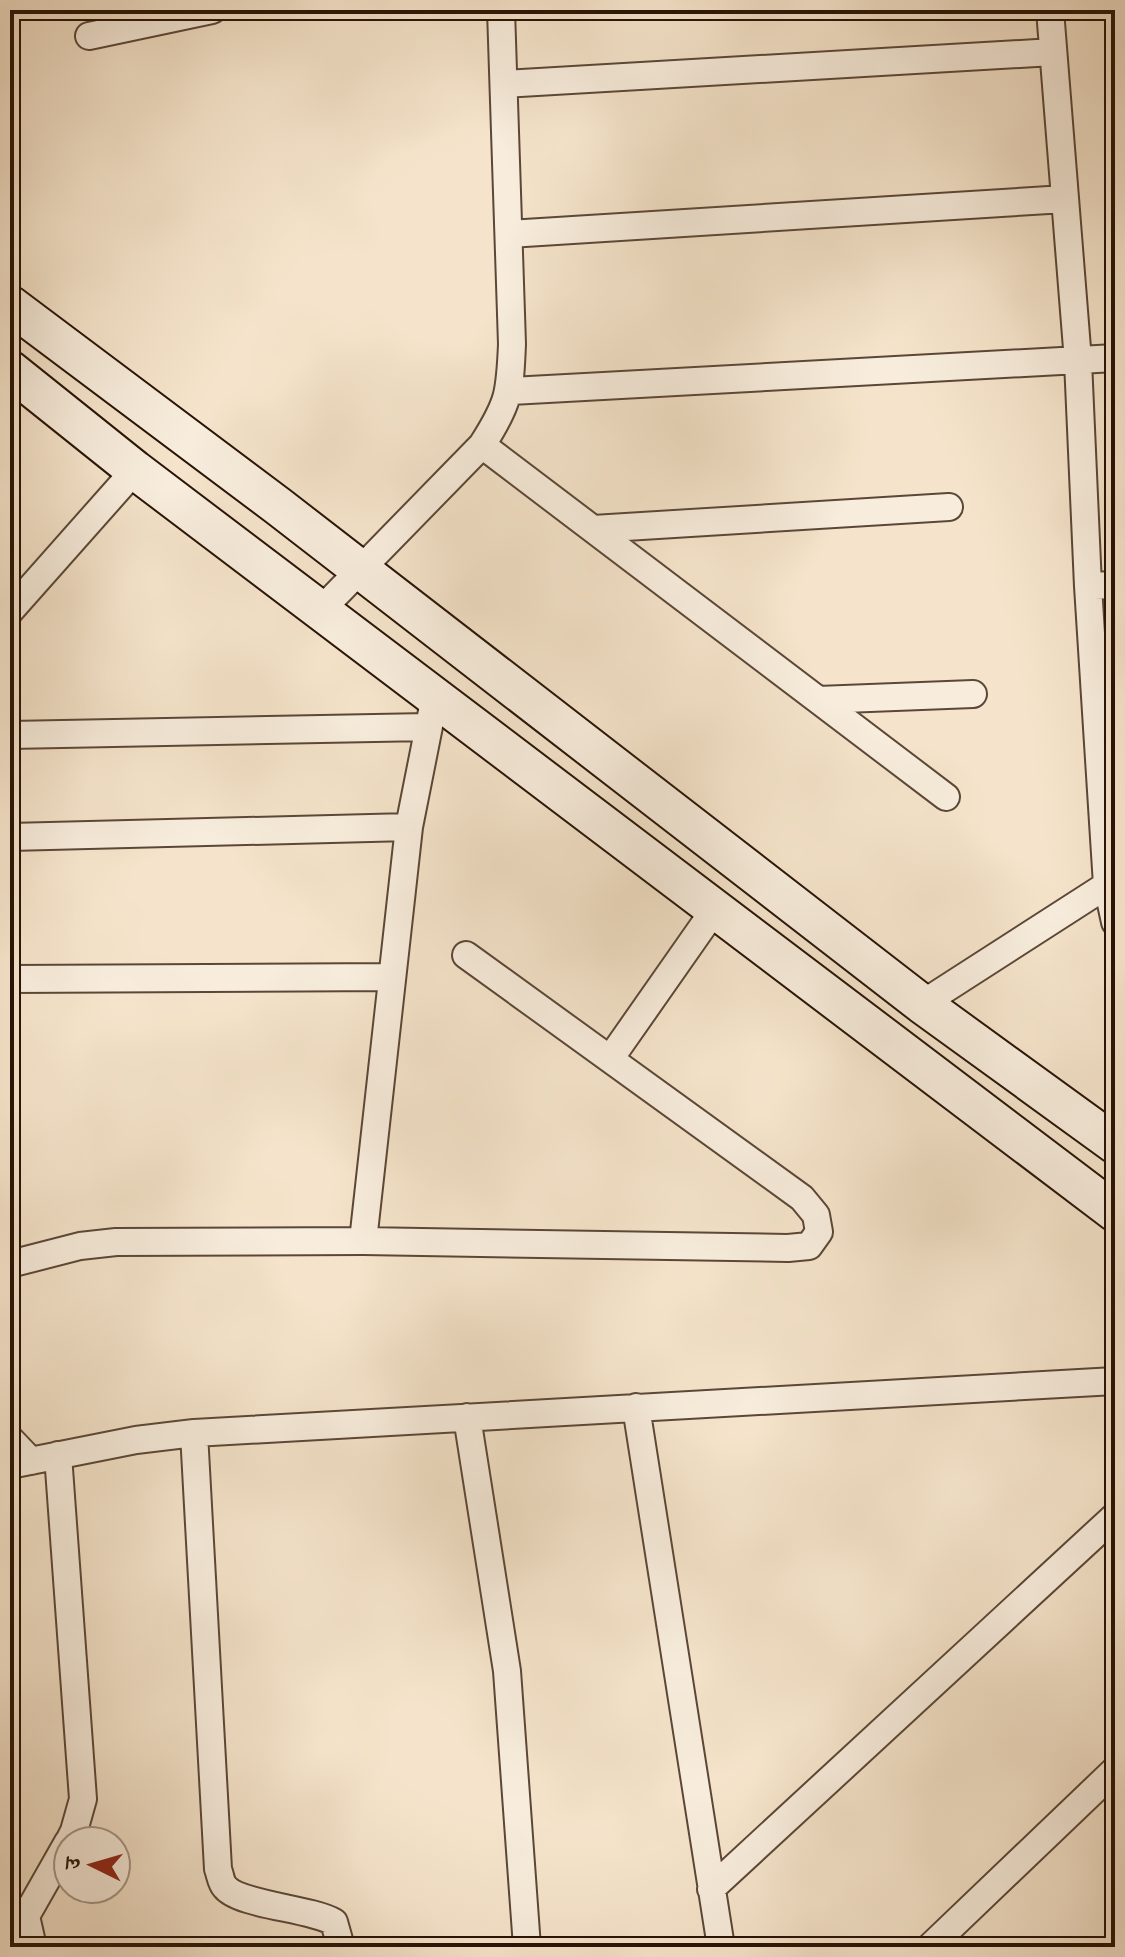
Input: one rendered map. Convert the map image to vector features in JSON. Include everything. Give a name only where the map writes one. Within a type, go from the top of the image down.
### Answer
[{"type":"main road","points":[[10,305],[360,570],[922,1004],[1115,1144]]},
{"type":"main road","points":[[10,370],[320,611],[432,711],[715,909],[1115,1212]]},
{"type":"street","points":[[89,36],[212,10]]},
{"type":"street","points":[[320,611],[482,445],[500,417],[511,391],[501,10]]},
{"type":"street","points":[[1050,10],[1078,361],[1088,586],[1107,885],[1115,922]]},
{"type":"street","points":[[504,84],[1053,52]]},
{"type":"street","points":[[509,234],[1065,199]]},
{"type":"street","points":[[511,391],[1115,358]]},
{"type":"street","points":[[482,445],[946,797]]},
{"type":"street","points":[[10,611],[135,470]]},
{"type":"street","points":[[593,529],[949,507]]},
{"type":"street","points":[[1088,586],[1115,585]]},
{"type":"street","points":[[818,700],[973,694]]},
{"type":"street","points":[[10,735],[432,711],[409,827],[363,1241]]},
{"type":"street","points":[[10,837],[409,827]]},
{"type":"street","points":[[922,1004],[1107,885]]},
{"type":"street","points":[[610,1059],[715,909]]},
{"type":"street","points":[[10,1264],[80,1246],[116,1242],[363,1241],[757,1248],[809,1246],[819,1232],[816,1215],[802,1198],[466,955]]},
{"type":"street","points":[[10,979],[392,977]]},
{"type":"street","points":[[10,1439],[20,1463],[136,1440],[194,1433],[1115,1381]]},
{"type":"street","points":[[636,1407],[721,1947]]},
{"type":"street","points":[[467,1417],[507,1671],[527,1947]]},
{"type":"street","points":[[194,1433],[218,1869],[224,1887],[240,1897],[320,1914],[334,1922],[341,1947]]},
{"type":"street","points":[[58,1455],[83,1799],[76,1825]]},
{"type":"street","points":[[711,1889],[1115,1516]]},
{"type":"street","points":[[930,1947],[1115,1770]]},
{"type":"street","points":[[33,1947],[18,1911],[52,1864]]}]
